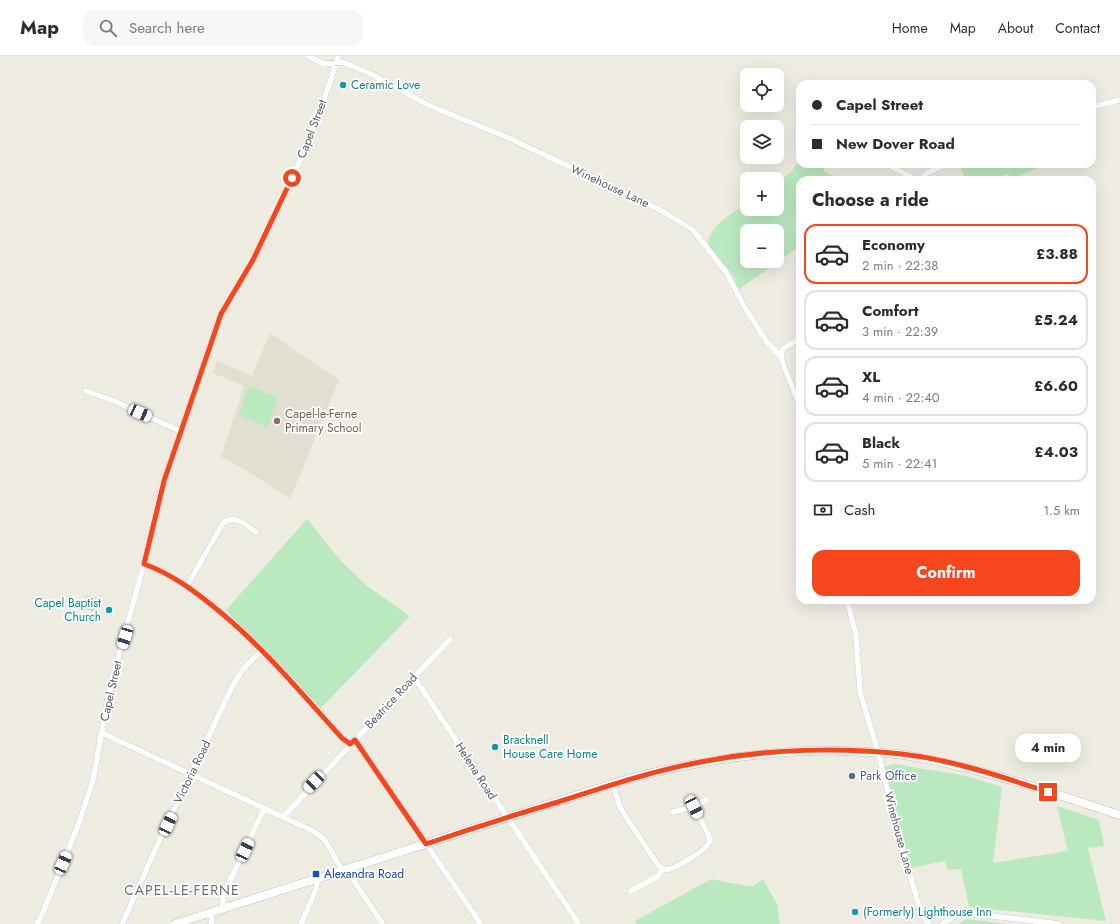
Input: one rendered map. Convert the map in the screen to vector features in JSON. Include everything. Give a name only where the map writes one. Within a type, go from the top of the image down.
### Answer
[{"type":"main road","points":[[174,924],[612,784],[689,764],[749,754],[819,750],[902,754],[987,772],[1120,815]]},
{"type":"street","name":"Winehouse Lane","points":[[308,56],[324,64],[342,62],[369,73],[428,105],[511,139],[662,211],[693,230],[726,272],[745,308],[767,342],[781,357],[784,369],[796,397]]},
{"type":"street","name":"Capel Street","points":[[37,924],[47,903],[83,812],[95,773],[110,687],[144,564],[161,490],[180,431],[221,314],[253,260],[299,163],[320,110],[338,56]]},
{"type":"street","points":[[1096,106],[1120,100]]},
{"type":"street","points":[[894,168],[910,176]]},
{"type":"street","points":[[923,176],[938,168]]},
{"type":"street","points":[[781,357],[784,349],[796,341]]},
{"type":"street","points":[[86,391],[114,401],[180,431]]},
{"type":"street","points":[[188,586],[223,523],[230,519],[238,520],[256,532]]},
{"type":"street","points":[[144,564],[165,573],[188,586],[229,618],[263,651],[350,744]]},
{"type":"street","name":"Winehouse Lane","points":[[848,604],[856,635],[860,692],[878,752],[901,844],[921,912],[929,924]]},
{"type":"street","name":"Beatrice Road","points":[[283,817],[450,639]]},
{"type":"street","name":"Victoria Road","points":[[122,924],[190,775],[236,680],[249,663],[263,651]]},
{"type":"street","name":"Helena Road","points":[[414,677],[579,924]]},
{"type":"street","points":[[102,733],[323,837],[344,870],[383,924]]},
{"type":"street","points":[[355,740],[481,924]]},
{"type":"street","points":[[612,784],[622,811],[662,869],[668,870],[673,868],[706,848],[709,843],[709,836],[694,807]]},
{"type":"street","points":[[673,812],[694,807],[706,800]]},
{"type":"street","points":[[225,908],[223,904],[223,896],[264,809]]},
{"type":"street","points":[[631,891],[658,876],[662,869]]},
{"type":"street","points":[[301,924],[316,888],[317,883],[315,879]]},
{"type":"street","points":[[210,913],[212,919],[211,924]]},
{"type":"street","points":[[942,924],[954,916],[968,913],[1059,924]]},
{"type":"shaded area","name":"Capel-le-Ferne Primary School","points":[[270,333],[339,380],[290,499],[244,469],[221,457],[244,386],[213,373],[217,361],[252,376]]},
{"type":"green space","points":[[796,165],[796,168],[824,168],[824,171],[834,176],[796,176],[796,249],[784,257],[784,224],[740,224],[740,268],[769,268],[738,290],[733,275],[708,246],[712,232],[740,208],[740,216],[784,216],[784,178]]},
{"type":"green space","points":[[961,168],[1038,168],[1020,176],[1009,176],[1008,174],[1004,176],[964,176]]},
{"type":"green space","points":[[249,386],[278,398],[267,427],[239,415]]},
{"type":"green space","points":[[307,519],[341,561],[367,586],[410,616],[319,710],[226,610]]},
{"type":"green space","points":[[86,595],[99,599],[95,612],[82,608]]},
{"type":"green space","points":[[895,764],[967,776],[1002,787],[993,863],[1068,851],[1057,806],[1099,820],[1104,846],[1088,848],[1106,921],[969,907],[961,869],[948,870],[945,861],[911,868],[883,767]]},
{"type":"green space","points":[[711,879],[753,886],[763,879],[777,904],[780,924],[637,924],[635,921]]},
{"type":"green space","points":[[966,919],[1008,924],[959,924]]},
{"type":"place","name":"Ceramic Love","points":[[343,85]]},
{"type":"place","name":"Capel-le-Ferne Primary School","points":[[277,421]]},
{"type":"place","name":"Capel Baptist Church","points":[[109,610]]},
{"type":"place","name":"Bracknell House Care Home","points":[[495,747]]},
{"type":"place","name":"Park Office","points":[[852,776]]},
{"type":"place","name":"Alexandra Road","points":[[316,874]]},
{"type":"place","name":"(Formerly) Lighthouse Inn","points":[[855,912]]},
{"type":"district","name":"CAPEL-LE-FERNE","points":[[182,890]]},
{"type":"route","points":[[292,178],[253,260],[225,305],[217,324],[170,460],[161,490],[144,564],[165,573],[188,586],[229,618],[264,651],[342,738],[350,744],[355,740],[426,844],[507,817],[650,773],[708,760],[765,753],[819,750],[902,754],[987,772],[1048,792]]}]
